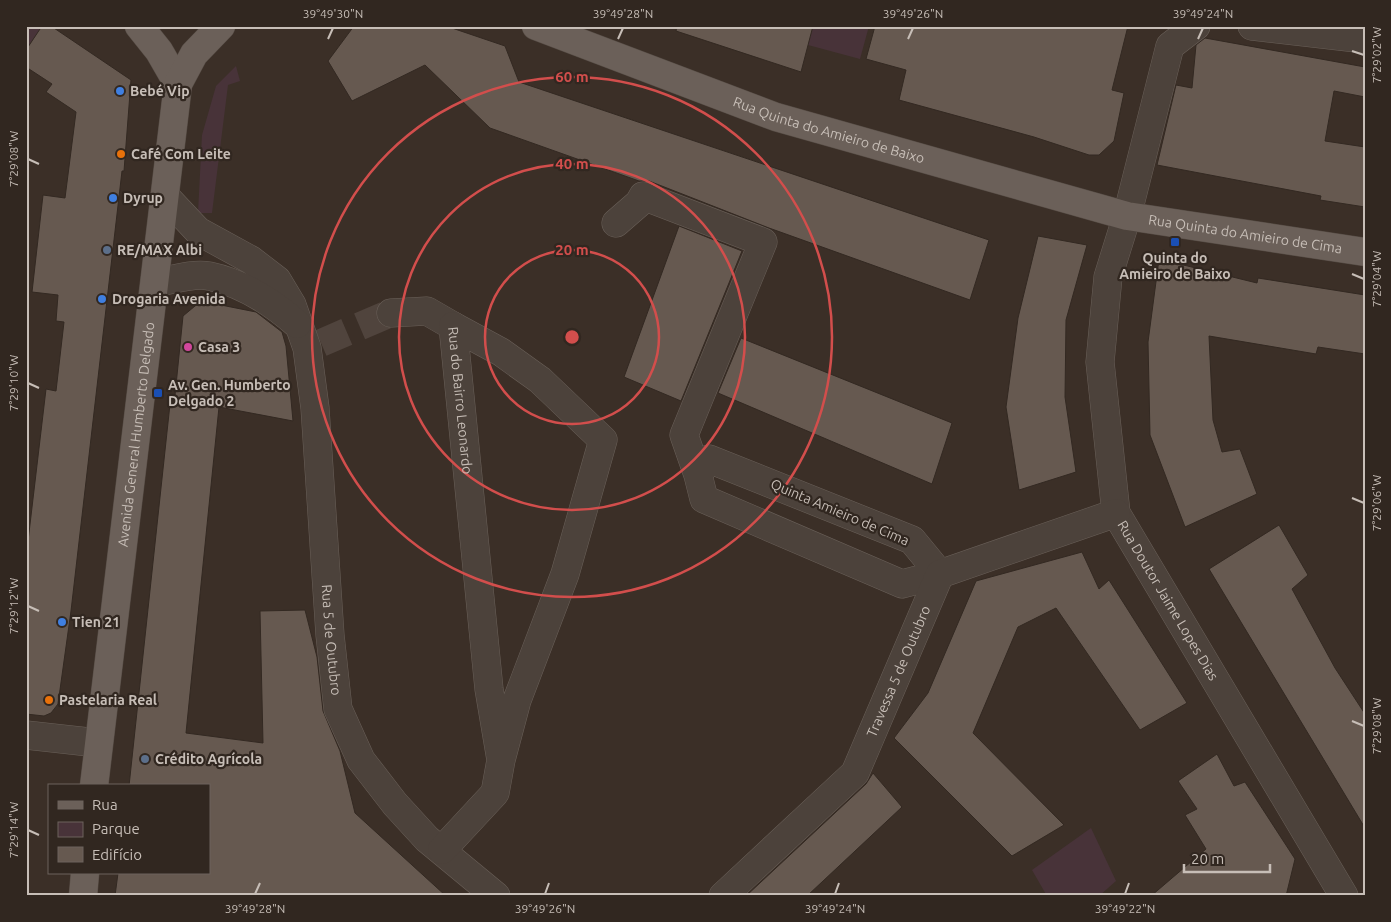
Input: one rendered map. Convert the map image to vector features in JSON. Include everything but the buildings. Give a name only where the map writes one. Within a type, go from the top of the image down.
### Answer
[{"type":"main road","points":[[139,26],[159,51],[178,84]]},
{"type":"main road","name":"Avenida General Humberto Delgado","points":[[94,784],[178,84],[194,54],[221,26]]},
{"type":"main road","name":"Rua Quinta do Amieiro de Baixo","points":[[536,26],[776,117],[1126,216]]},
{"type":"main road","name":"Rua Quinta do Amieiro de Cima","points":[[1126,216],[1365,252]]},
{"type":"main road","points":[[83,896],[85,874]]},
{"type":"street","name":"Rua Doutor Jaime Lopes Dias","points":[[1196,26],[1170,46],[1126,216],[1108,277],[1100,362],[1116,513],[1344,896]]},
{"type":"street","points":[[1252,26],[1365,39]]},
{"type":"street","name":"Rua 5 de Outubro","points":[[165,196],[198,232],[251,260],[276,280],[292,305],[309,339],[330,635],[338,709],[361,760],[395,804],[427,839],[442,850],[484,892]]},
{"type":"street","points":[[616,223],[639,203],[643,196],[763,242],[684,435],[704,499],[902,584],[940,574],[1116,513]]},
{"type":"street","points":[[158,254],[164,263],[199,276]]},
{"type":"street","points":[[155,283],[208,276],[249,289],[282,311],[309,339]]},
{"type":"street","points":[[391,313],[427,311],[453,326]]},
{"type":"street","name":"Rua do Bairro Leonardo","points":[[453,326],[501,352],[540,380],[603,440],[566,574],[517,700],[501,760]]},
{"type":"street","name":"Rua do Bairro Leonardo","points":[[453,326],[489,689],[501,760]]},
{"type":"street","name":"Quinta Amieiro de Cima","points":[[698,475],[709,459],[904,536],[912,540],[940,574]]},
{"type":"street","name":"Travessa 5 de Outubro","points":[[724,896],[856,773],[940,574]]},
{"type":"street","points":[[26,735],[98,743]]},
{"type":"street","points":[[442,850],[496,792],[501,760]]},
{"type":"street","points":[[1358,896],[1365,890]]},
{"type":"green space","points":[[26,26],[43,26],[26,49]]},
{"type":"green space","points":[[813,26],[869,26],[860,59],[808,45]]},
{"type":"green space","points":[[236,66],[240,81],[228,85],[212,213],[198,213],[202,135],[216,86]]},
{"type":"green space","points":[[1091,828],[1116,881],[1099,896],[1047,896],[1032,870]]},
{"type":"tunnel","points":[[321,343],[391,313]]},
{"type":"place","name":"Bebé Vip","points":[[120,91]]},
{"type":"place","name":"Café Com Leite","points":[[121,154]]},
{"type":"place","name":"Dyrup","points":[[113,198]]},
{"type":"place","name":"Quinta do Amieiro de Baixo","points":[[1175,242]]},
{"type":"place","name":"RE/MAX Albi","points":[[107,250]]},
{"type":"place","name":"Drogaria Avenida","points":[[102,299]]},
{"type":"place","name":"Casa 3","points":[[188,347]]},
{"type":"place","name":"Av. Gen. Humberto Delgado 2","points":[[158,393]]},
{"type":"place","name":"Tien 21","points":[[62,622]]},
{"type":"place","name":"Pastelaria Real","points":[[49,700]]},
{"type":"place","name":"Crédito Agrícola","points":[[145,759]]}]
